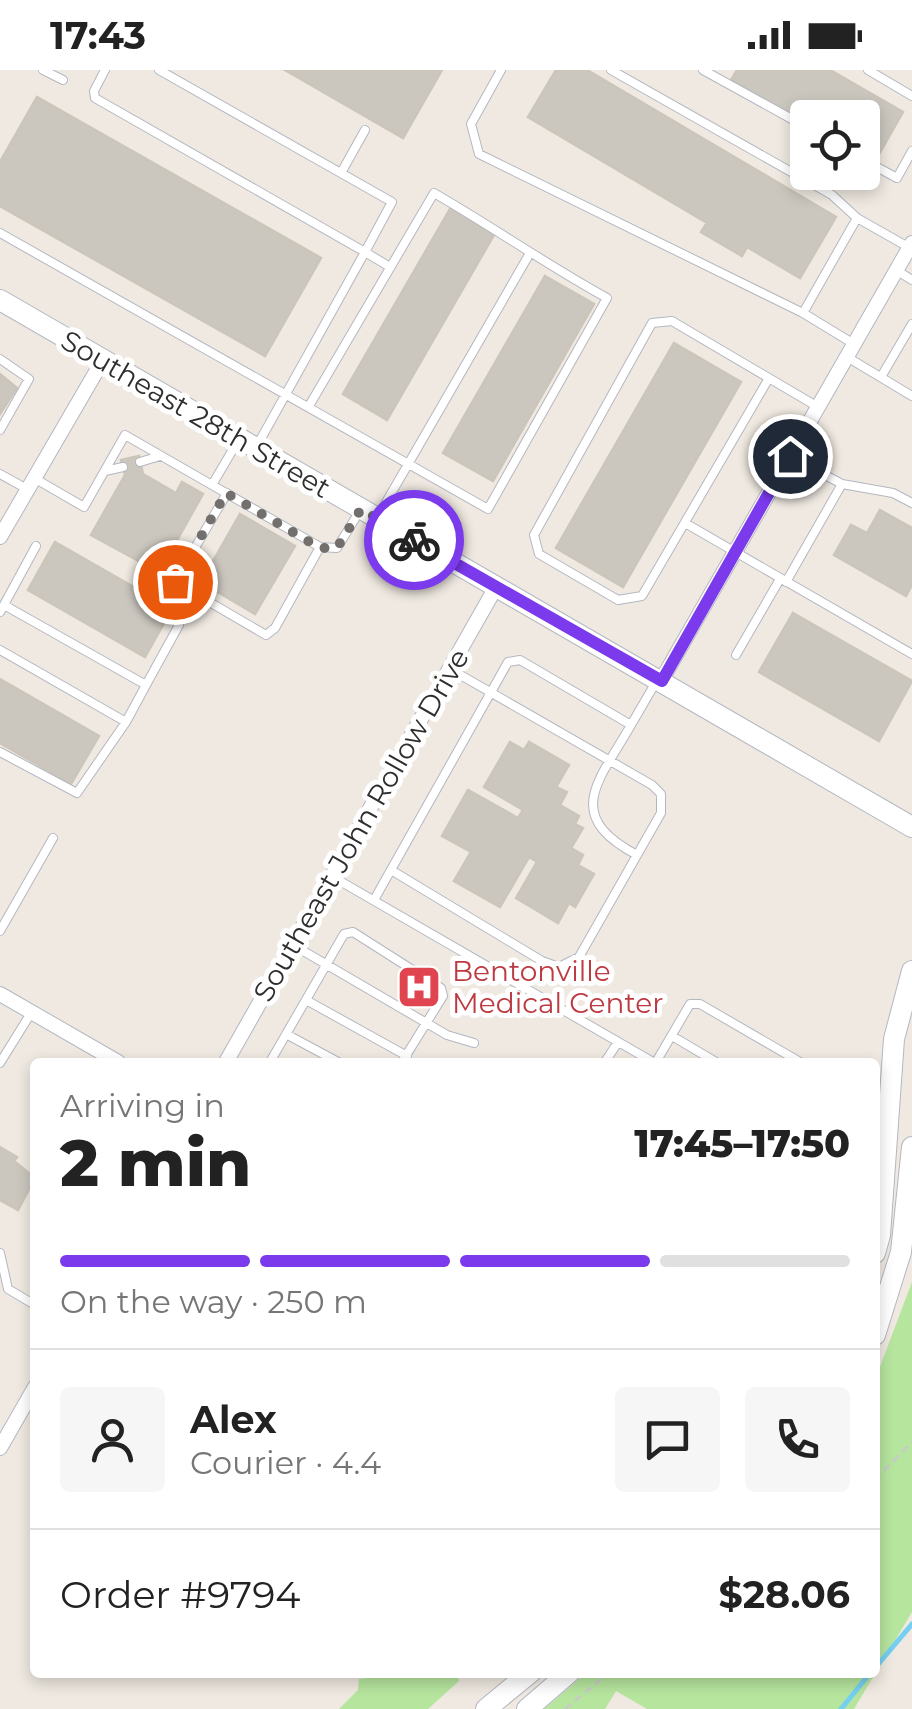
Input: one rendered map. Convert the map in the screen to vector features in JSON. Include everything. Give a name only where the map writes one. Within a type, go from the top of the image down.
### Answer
[{"type":"main road","name":"Southeast 28th Street","points":[[0,300],[912,827]]},
{"type":"main road","points":[[880,1170],[894,1040],[912,971]]},
{"type":"main road","points":[[880,1319],[901,1252],[912,1147]]},
{"type":"main road","points":[[486,1709],[524,1678]]},
{"type":"main road","points":[[526,1709],[563,1678]]},
{"type":"street","points":[[660,680],[911,246]]},
{"type":"street","points":[[0,536],[102,360]]},
{"type":"street","name":"Southeast John Rollow Drive","points":[[228,1058],[496,587]]},
{"type":"street","points":[[0,994],[111,1058]]},
{"type":"street","points":[[0,1448],[30,1396]]},
{"type":"lane","points":[[43,70],[64,80]]},
{"type":"lane","points":[[105,70],[94,91],[95,98],[390,267]]},
{"type":"lane","points":[[159,70],[392,202],[286,393],[212,484]]},
{"type":"lane","points":[[500,70],[471,124],[479,154],[803,314],[880,377],[912,396]]},
{"type":"lane","points":[[610,70],[832,194],[857,218],[911,246]]},
{"type":"lane","points":[[703,70],[790,118]]},
{"type":"lane","points":[[868,70],[912,96]]},
{"type":"lane","points":[[341,173],[365,130]]},
{"type":"lane","points":[[880,169],[897,178],[912,150]]},
{"type":"lane","points":[[0,233],[488,509],[607,298],[434,193],[309,406]]},
{"type":"lane","points":[[803,314],[857,218]]},
{"type":"lane","points":[[0,474],[84,507],[125,435],[320,548],[337,548],[408,463],[530,253]]},
{"type":"lane","points":[[896,270],[912,280]]},
{"type":"lane","points":[[769,378],[642,596],[618,600],[539,554],[534,535],[652,323],[672,320],[818,406]]},
{"type":"lane","points":[[880,377],[912,324]]},
{"type":"lane","points":[[0,359],[29,379],[0,430]]},
{"type":"lane","points":[[140,462],[161,456]]},
{"type":"lane","points":[[790,456],[842,484],[893,492],[912,502]]},
{"type":"lane","points":[[105,471],[123,467]]},
{"type":"lane","points":[[736,655],[842,484]]},
{"type":"lane","points":[[226,493],[175,582],[266,635],[275,628],[320,548]]},
{"type":"lane","points":[[685,523],[912,654]]},
{"type":"lane","points":[[36,546],[2,608],[146,685]]},
{"type":"lane","points":[[0,752],[77,794],[126,722],[179,624]]},
{"type":"lane","points":[[0,650],[126,722]]},
{"type":"lane","points":[[374,900],[513,658],[632,725]]},
{"type":"lane","points":[[391,870],[542,961],[559,967],[579,957],[661,813],[660,794],[450,669]]},
{"type":"lane","points":[[637,855],[600,828],[590,809],[591,794],[660,680]]},
{"type":"lane","points":[[0,931],[52,838]]},
{"type":"lane","points":[[332,876],[648,1058]]},
{"type":"lane","points":[[272,1058],[344,934],[352,932],[441,988],[443,996],[405,1058]]},
{"type":"lane","points":[[293,945],[427,1023],[474,1044]]},
{"type":"lane","points":[[306,1000],[402,1058]]},
{"type":"lane","points":[[658,1058],[690,1004],[700,1004],[793,1058]]},
{"type":"lane","points":[[0,1063],[32,1013]]},
{"type":"lane","points":[[286,1034],[331,1058]]},
{"type":"lane","points":[[672,1036],[709,1058]]},
{"type":"lane","points":[[608,1058],[618,1042]]},
{"type":"lane","points":[[880,1170],[911,1170]]},
{"type":"lane","points":[[0,1252],[8,1289],[30,1302]]},
{"type":"path","points":[[880,1475],[912,1442]]},
{"type":"path","points":[[565,1709],[603,1678]]},
{"type":"green space","points":[[912,1282],[912,1612],[880,1666],[880,1367]]},
{"type":"green space","points":[[580,1678],[873,1678],[854,1709],[647,1709],[616,1691],[605,1709],[544,1709]]},
{"type":"green space","points":[[359,1679],[459,1681],[428,1709],[339,1709],[358,1690]]},
{"type":"building","points":[[285,70],[442,70],[403,138]]},
{"type":"building","points":[[556,70],[587,70],[836,217],[800,278],[747,247],[742,256],[701,232],[707,223],[528,117]]},
{"type":"building","points":[[737,70],[830,70],[903,112],[880,152],[880,100],[790,100],[790,113],[731,80]]},
{"type":"building","points":[[37,97],[321,258],[265,356],[0,206],[0,162]]},
{"type":"building","points":[[450,209],[494,235],[387,420],[343,394]]},
{"type":"building","points":[[545,276],[594,304],[493,481],[443,453]]},
{"type":"building","points":[[674,343],[741,382],[623,587],[556,548]]},
{"type":"building","points":[[0,374],[17,388],[0,414]]},
{"type":"building","points":[[139,456],[143,474],[176,493],[182,482],[203,494],[159,572],[91,535],[125,475],[121,460]]},
{"type":"building","points":[[880,510],[912,528],[912,585],[906,596],[834,555],[851,525],[867,533]]},
{"type":"building","points":[[240,514],[295,546],[255,614],[201,582]]},
{"type":"building","points":[[55,542],[172,609],[145,657],[28,590]]},
{"type":"building","points":[[793,613],[912,681],[879,741],[759,672]]},
{"type":"building","points":[[0,679],[99,736],[71,784],[0,743]]},
{"type":"building","points":[[510,742],[524,750],[529,742],[569,765],[556,787],[567,792],[560,805],[579,816],[575,824],[583,828],[571,848],[583,855],[578,865],[594,874],[575,907],[569,903],[558,923],[516,898],[537,862],[529,857],[500,907],[454,881],[471,852],[442,836],[468,790],[518,818],[523,810],[484,787]]},
{"type":"building","points":[[0,1147],[17,1157],[14,1161],[30,1174],[30,1187],[18,1210],[0,1200]]},
{"type":"waterway","points":[[880,1662],[912,1624]]},
{"type":"waterway","points":[[841,1709],[866,1678]]},
{"type":"way so far","points":[[175,582],[226,493],[320,548],[337,548],[361,509],[414,540]]},
{"type":"place","name":"Bentonville Medical Center","points":[[419,987]]},
{"type":"route","points":[[414,540],[662,681],[790,456]]}]
